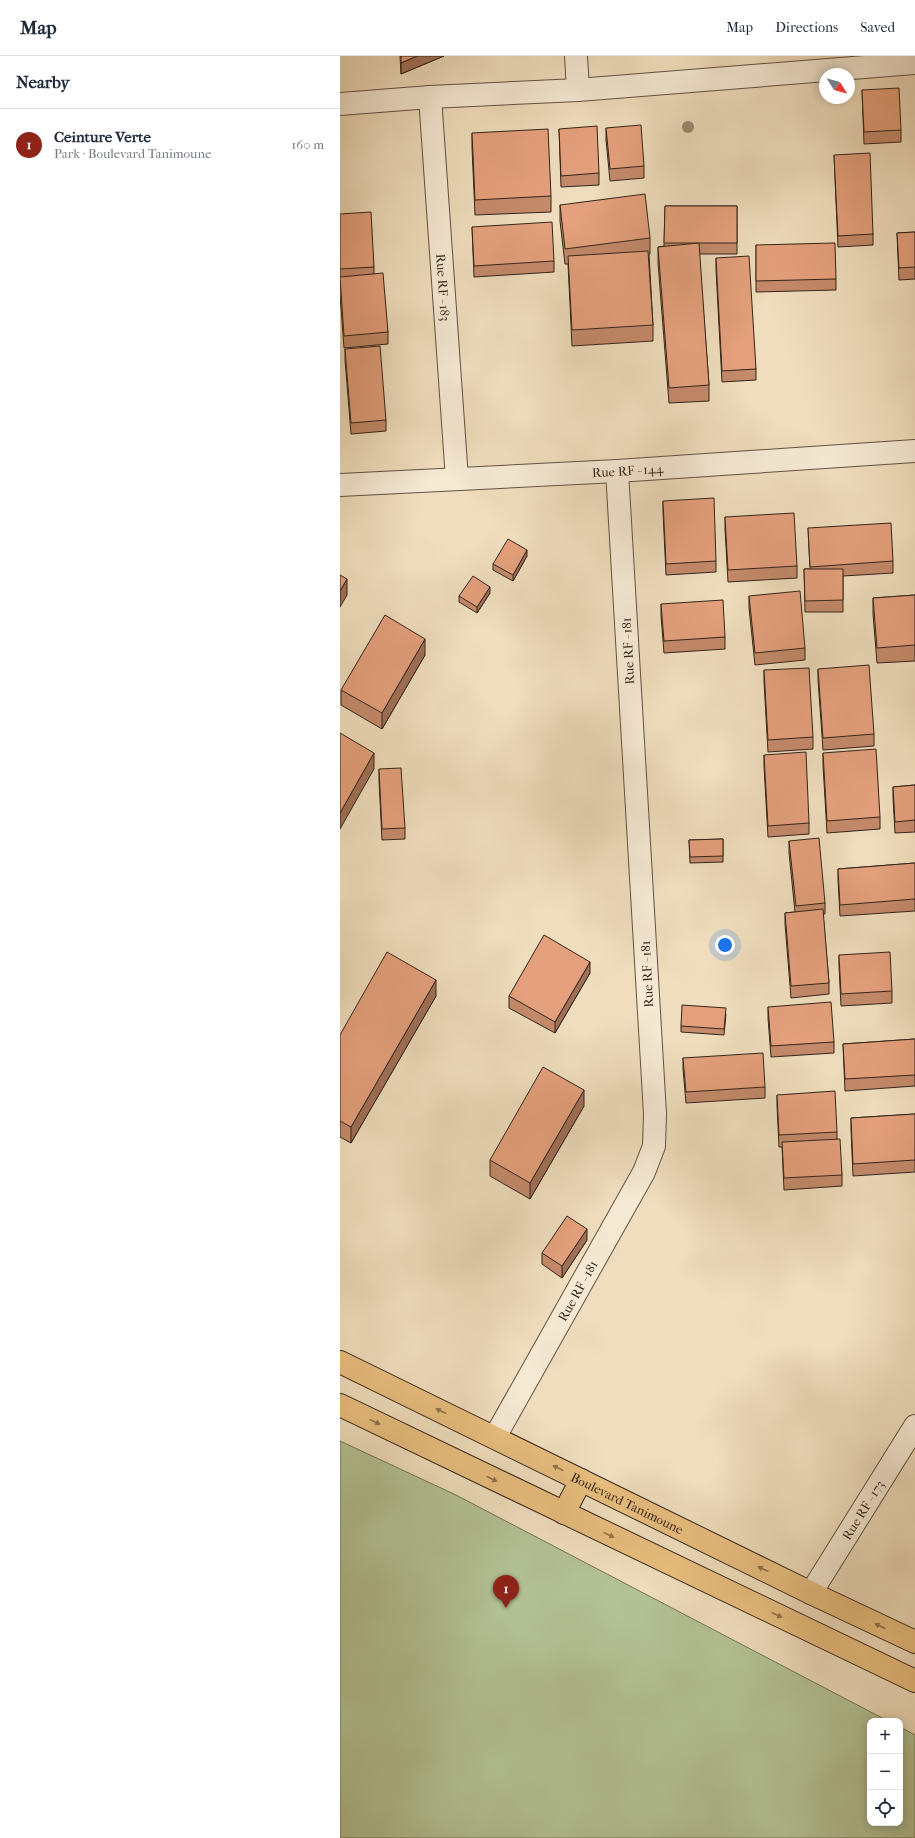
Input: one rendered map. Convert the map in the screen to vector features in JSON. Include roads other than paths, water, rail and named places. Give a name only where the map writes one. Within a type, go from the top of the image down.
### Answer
[{"type":"main road","name":"Boulevard Tanimoune","points":[[340,1362],[811,1593],[915,1642]]},
{"type":"main road","points":[[340,1405],[915,1681]]},
{"type":"main road","points":[[564,1513],[581,1480]]},
{"type":"street","points":[[576,56],[578,90]]},
{"type":"street","points":[[340,104],[430,96],[578,90],[915,63]]},
{"type":"street","name":"Rue RF - 183","points":[[430,96],[457,479]]},
{"type":"street","name":"Rue RF - 144","points":[[340,485],[617,471],[915,451]]},
{"type":"street","name":"Rue RF - 181","points":[[495,1437],[644,1172],[654,1146],[655,1114],[617,471]]},
{"type":"street","name":"Rue RF - 173","points":[[811,1593],[915,1426]]},
{"type":"place","name":"Ceinture Verte","points":[[506,1608]]}]
